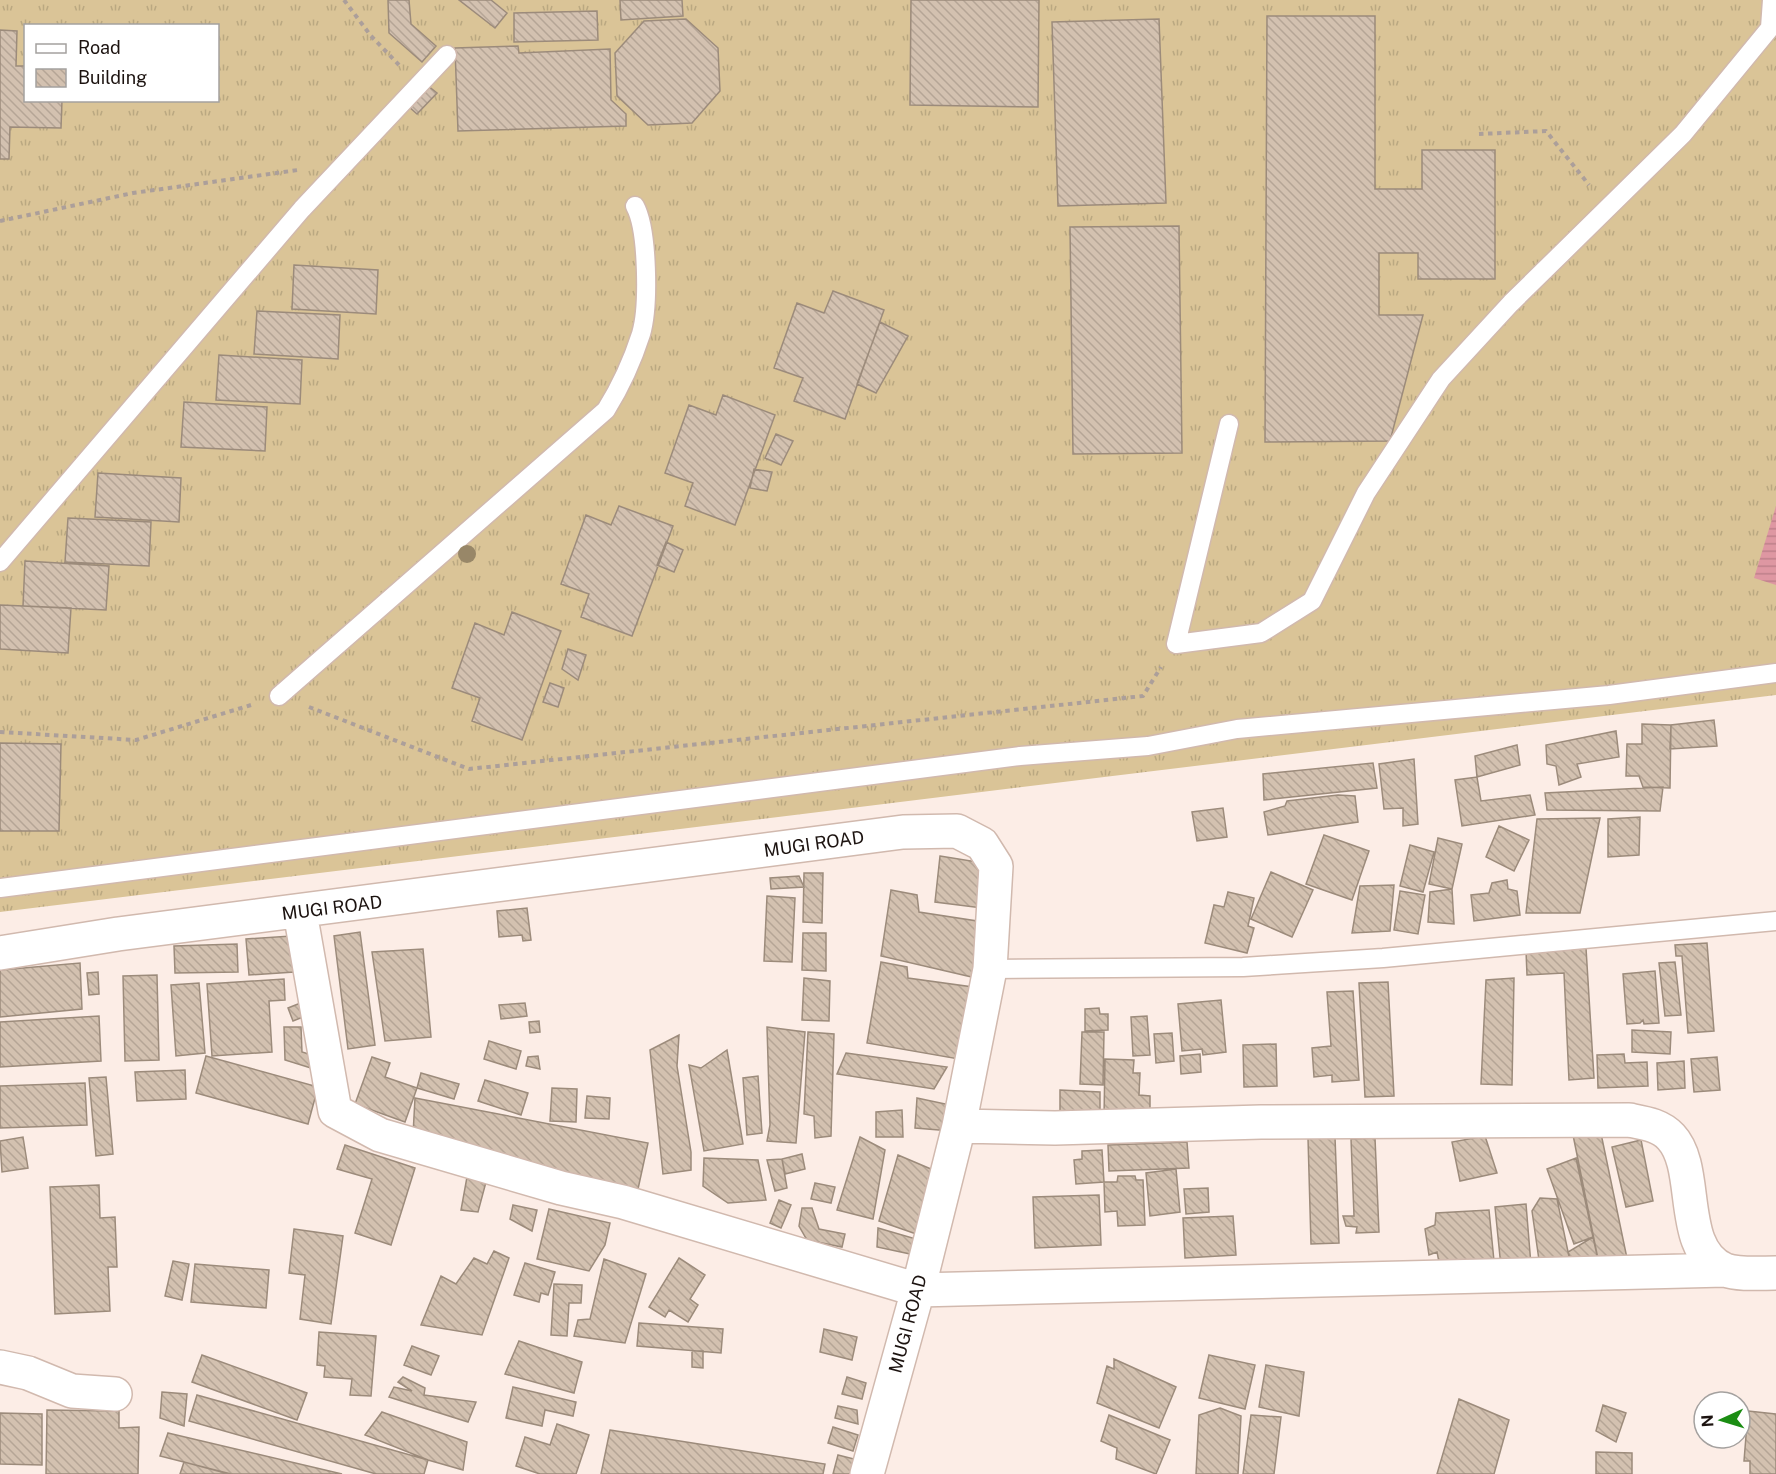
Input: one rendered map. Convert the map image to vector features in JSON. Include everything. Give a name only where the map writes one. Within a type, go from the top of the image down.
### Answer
[{"type":"street","name":"MUGI ROAD","points":[[0,953],[118,934],[903,832],[957,831],[982,844],[996,866],[990,969],[959,1126],[918,1290],[867,1474]]},
{"type":"street","points":[[300,912],[335,1111],[346,1119],[380,1135],[561,1188],[623,1202],[918,1290],[1725,1270],[1776,1273]]},
{"type":"street","points":[[959,1126],[1055,1128],[1261,1122],[1629,1120],[1654,1125],[1671,1136],[1681,1151],[1695,1230],[1705,1253],[1725,1270]]},
{"type":"street","points":[[0,1367],[28,1372],[72,1391],[115,1394]]},
{"type":"lane","points":[[1229,424],[1176,644],[1261,633],[1312,601],[1366,493],[1441,379],[1510,303],[1683,134],[1770,28],[1772,0]]},
{"type":"lane","points":[[0,562],[302,209],[447,55]]},
{"type":"lane","points":[[279,696],[606,410],[626,376],[642,331],[646,269],[641,217],[635,206]]},
{"type":"lane","points":[[0,888],[1020,756],[1148,746],[1237,729],[1610,695],[1776,673]]},
{"type":"lane","points":[[990,969],[1276,965],[1776,921]]},
{"type":"path","points":[[344,0],[371,36],[418,84]]},
{"type":"path","points":[[1479,134],[1546,131],[1607,206]]},
{"type":"path","points":[[0,220],[133,193],[345,163]]},
{"type":"path","points":[[0,732],[136,740],[279,696],[469,768],[1143,696],[1176,644]]},
{"type":"green space","points":[[0,0],[1776,0],[1776,695],[0,912]]},
{"type":"shaded area","points":[[1776,506],[1776,585],[1754,578]]},
{"type":"building","points":[[388,0],[409,0],[411,24],[436,46],[422,62],[389,33]]},
{"type":"building","points":[[459,0],[491,0],[507,13],[495,28]]},
{"type":"building","points":[[620,0],[682,0],[683,16],[621,20]]},
{"type":"building","points":[[911,0],[1039,0],[1038,107],[910,105]]},
{"type":"building","points":[[597,11],[598,40],[514,42],[514,13]]},
{"type":"building","points":[[1267,16],[1375,16],[1375,189],[1422,189],[1422,150],[1495,150],[1495,279],[1418,279],[1418,253],[1379,253],[1379,315],[1423,315],[1390,441],[1265,442]]},
{"type":"building","points":[[686,19],[718,48],[720,91],[692,123],[648,125],[617,96],[615,53],[644,21]]},
{"type":"building","points":[[1159,19],[1166,203],[1058,206],[1052,22]]},
{"type":"building","points":[[0,30],[17,31],[16,66],[24,66],[24,102],[62,102],[61,128],[10,127],[9,159],[0,159]]},
{"type":"building","points":[[518,46],[519,53],[610,49],[611,100],[626,114],[626,126],[458,131],[455,48]]},
{"type":"building","points":[[427,85],[437,93],[417,114],[408,106]]},
{"type":"building","points":[[1179,226],[1182,453],[1073,454],[1070,227]]},
{"type":"building","points":[[294,265],[378,270],[376,314],[292,309]]},
{"type":"building","points":[[833,291],[884,310],[845,419],[794,401],[803,378],[774,368],[797,303],[824,313]]},
{"type":"building","points":[[257,311],[340,315],[338,359],[254,354]]},
{"type":"building","points":[[880,322],[908,336],[876,393],[857,384]]},
{"type":"building","points":[[219,355],[302,360],[300,404],[216,400]]},
{"type":"building","points":[[723,395],[775,415],[735,525],[685,506],[693,483],[665,473],[689,405],[716,415]]},
{"type":"building","points":[[184,402],[267,407],[265,451],[181,447]]},
{"type":"building","points":[[776,434],[793,441],[781,465],[765,458]]},
{"type":"building","points":[[754,469],[772,472],[767,491],[750,488]]},
{"type":"building","points":[[98,473],[181,478],[179,522],[95,517]]},
{"type":"building","points":[[619,506],[673,526],[632,636],[581,617],[589,594],[561,584],[586,515],[611,525]]},
{"type":"building","points":[[68,518],[151,522],[149,566],[65,562]]},
{"type":"building","points":[[666,542],[683,550],[674,572],[657,565]]},
{"type":"building","points":[[25,561],[109,566],[106,610],[23,606]]},
{"type":"building","points":[[0,605],[71,608],[68,653],[0,649]]},
{"type":"building","points":[[512,612],[561,631],[522,740],[472,721],[480,698],[452,688],[475,623],[504,635]]},
{"type":"building","points":[[568,649],[586,655],[578,680],[562,669]]},
{"type":"building","points":[[550,683],[564,688],[558,707],[543,702]]},
{"type":"building","points":[[1714,720],[1717,746],[1670,749],[1671,725]]},
{"type":"building","points":[[1642,724],[1671,725],[1670,788],[1643,787],[1639,776],[1626,776],[1627,744],[1642,744]]},
{"type":"building","points":[[1616,731],[1619,757],[1577,764],[1581,777],[1559,785],[1556,766],[1547,764],[1546,745]]},
{"type":"building","points":[[0,743],[61,744],[59,831],[0,831]]},
{"type":"building","points":[[1517,745],[1520,765],[1477,777],[1475,756]]},
{"type":"building","points":[[1414,759],[1418,824],[1403,826],[1403,808],[1384,809],[1379,764]]},
{"type":"building","points":[[1373,763],[1377,788],[1264,800],[1263,774]]},
{"type":"building","points":[[1477,777],[1481,801],[1530,795],[1535,815],[1462,826],[1455,780]]},
{"type":"building","points":[[1663,787],[1660,811],[1547,810],[1545,793]]},
{"type":"building","points":[[1338,795],[1355,796],[1358,822],[1268,835],[1264,812],[1285,806],[1287,801]]},
{"type":"building","points":[[1223,808],[1227,837],[1197,841],[1192,812]]},
{"type":"building","points":[[1640,817],[1639,855],[1608,857],[1608,819]]},
{"type":"building","points":[[1600,818],[1580,913],[1526,913],[1537,819]]},
{"type":"building","points":[[1499,826],[1529,840],[1514,871],[1486,857]]},
{"type":"building","points":[[1324,835],[1369,851],[1352,900],[1306,884]]},
{"type":"building","points":[[1438,838],[1462,844],[1452,889],[1429,884]]},
{"type":"building","points":[[1410,845],[1434,852],[1423,892],[1400,886]]},
{"type":"building","points":[[940,856],[990,864],[982,908],[935,902]]},
{"type":"building","points":[[1271,872],[1313,890],[1292,937],[1251,919]]},
{"type":"building","points":[[804,873],[823,873],[822,923],[803,922]]},
{"type":"building","points":[[799,876],[804,887],[771,889],[770,878]]},
{"type":"building","points":[[1507,880],[1508,889],[1517,891],[1520,915],[1474,921],[1471,895],[1489,893],[1492,883]]},
{"type":"building","points":[[1394,885],[1390,931],[1352,933],[1360,886]]},
{"type":"building","points":[[1452,889],[1454,924],[1428,922],[1430,892]]},
{"type":"building","points":[[891,890],[917,895],[919,912],[977,921],[976,978],[881,956]]},
{"type":"building","points":[[1400,891],[1425,895],[1418,934],[1394,930]]},
{"type":"building","points":[[1228,892],[1254,898],[1248,926],[1254,928],[1247,953],[1205,943],[1214,905],[1224,907]]},
{"type":"building","points":[[767,896],[795,898],[792,962],[764,961]]},
{"type":"building","points":[[527,908],[531,940],[523,941],[522,935],[499,937],[497,911]]},
{"type":"building","points":[[360,932],[375,1045],[348,1049],[334,936]]},
{"type":"building","points":[[803,933],[826,933],[826,971],[802,970]]},
{"type":"building","points":[[291,936],[294,972],[249,975],[246,939]]},
{"type":"building","points":[[1707,943],[1714,1031],[1688,1033],[1682,956],[1676,956],[1675,945]]},
{"type":"building","points":[[237,944],[238,972],[175,973],[174,946]]},
{"type":"building","points":[[1586,948],[1594,1078],[1569,1080],[1564,973],[1527,975],[1526,951]]},
{"type":"building","points":[[423,949],[431,1037],[385,1041],[372,952]]},
{"type":"building","points":[[881,962],[907,967],[908,978],[980,988],[970,1061],[867,1043]]},
{"type":"building","points":[[1675,962],[1681,1015],[1665,1016],[1659,963]]},
{"type":"building","points":[[80,963],[82,1009],[0,1017],[0,970]]},
{"type":"building","points":[[1655,971],[1659,1023],[1644,1024],[1643,1020],[1640,1023],[1627,1024],[1623,974]]},
{"type":"building","points":[[98,972],[99,994],[89,995],[87,973]]},
{"type":"building","points":[[157,975],[159,1060],[125,1061],[123,976]]},
{"type":"building","points":[[804,978],[830,981],[829,1021],[802,1020]]},
{"type":"building","points":[[1514,978],[1512,1085],[1481,1084],[1486,980]]},
{"type":"building","points":[[284,979],[285,1000],[269,1001],[272,1052],[212,1056],[207,984]]},
{"type":"building","points":[[1388,982],[1394,1096],[1365,1097],[1359,983]]},
{"type":"building","points":[[199,983],[205,1053],[176,1056],[171,985]]},
{"type":"building","points":[[1353,991],[1359,1080],[1332,1082],[1332,1075],[1314,1077],[1312,1048],[1331,1046],[1327,992]]},
{"type":"building","points":[[1221,1000],[1226,1052],[1203,1055],[1202,1049],[1182,1051],[1178,1004]]},
{"type":"building","points":[[303,1002],[308,1015],[293,1021],[288,1008]]},
{"type":"building","points":[[525,1003],[527,1016],[501,1019],[499,1005]]},
{"type":"building","points":[[1099,1008],[1100,1014],[1108,1014],[1108,1030],[1085,1031],[1085,1009]]},
{"type":"building","points":[[99,1016],[101,1061],[0,1067],[0,1022]]},
{"type":"building","points":[[1147,1016],[1150,1055],[1133,1056],[1131,1017]]},
{"type":"building","points":[[539,1021],[540,1032],[530,1033],[529,1022]]},
{"type":"building","points":[[284,1027],[301,1027],[302,1052],[315,1056],[311,1068],[285,1060]]},
{"type":"building","points":[[767,1027],[805,1032],[796,1143],[767,1141],[770,1125]]},
{"type":"building","points":[[1632,1030],[1671,1032],[1670,1054],[1632,1052]]},
{"type":"building","points":[[808,1032],[834,1034],[831,1136],[815,1138],[814,1116],[804,1114]]},
{"type":"building","points":[[1082,1032],[1104,1032],[1103,1085],[1080,1084]]},
{"type":"building","points":[[1172,1033],[1174,1061],[1156,1063],[1154,1034]]},
{"type":"building","points":[[679,1035],[677,1066],[691,1152],[691,1170],[663,1174],[650,1050]]},
{"type":"building","points":[[489,1041],[521,1051],[516,1069],[484,1059]]},
{"type":"building","points":[[1276,1044],[1277,1086],[1244,1087],[1243,1045]]},
{"type":"building","points":[[727,1050],[743,1144],[704,1151],[689,1065],[701,1068]]},
{"type":"building","points":[[846,1053],[947,1067],[934,1089],[837,1074]]},
{"type":"building","points":[[1200,1054],[1201,1072],[1181,1074],[1180,1056]]},
{"type":"building","points":[[1624,1054],[1625,1063],[1647,1062],[1648,1086],[1598,1088],[1597,1055]]},
{"type":"building","points":[[206,1056],[318,1087],[308,1124],[196,1093]]},
{"type":"building","points":[[538,1056],[540,1069],[526,1066],[528,1057]]},
{"type":"building","points":[[372,1057],[390,1063],[385,1077],[417,1088],[405,1122],[355,1104]]},
{"type":"building","points":[[1717,1057],[1720,1090],[1694,1092],[1691,1059]]},
{"type":"building","points":[[1105,1059],[1134,1060],[1133,1073],[1140,1073],[1139,1095],[1150,1096],[1150,1118],[1104,1117]]},
{"type":"building","points":[[1684,1061],[1685,1088],[1658,1090],[1657,1063]]},
{"type":"building","points":[[185,1070],[186,1099],[137,1101],[135,1072]]},
{"type":"building","points":[[421,1073],[459,1084],[454,1099],[417,1088]]},
{"type":"building","points":[[758,1076],[762,1133],[747,1135],[743,1078]]},
{"type":"building","points":[[106,1077],[113,1154],[96,1156],[89,1078]]},
{"type":"building","points":[[485,1080],[528,1093],[521,1115],[478,1101]]},
{"type":"building","points":[[85,1083],[87,1125],[0,1128],[0,1086]]},
{"type":"building","points":[[552,1088],[577,1089],[576,1122],[550,1121]]},
{"type":"building","points":[[1060,1090],[1100,1092],[1100,1117],[1060,1117]]},
{"type":"building","points":[[587,1096],[610,1098],[609,1119],[585,1118]]},
{"type":"building","points":[[415,1098],[648,1143],[638,1189],[521,1166],[413,1135]]},
{"type":"building","points":[[917,1098],[955,1106],[951,1131],[915,1128]]},
{"type":"building","points":[[902,1110],[903,1137],[876,1137],[876,1112]]},
{"type":"building","points":[[1599,1124],[1628,1263],[1600,1269],[1572,1130]]},
{"type":"building","points":[[1485,1136],[1497,1173],[1460,1181],[1452,1142]]},
{"type":"building","points":[[23,1137],[28,1168],[2,1172],[0,1141]]},
{"type":"building","points":[[860,1137],[885,1150],[873,1219],[837,1210]]},
{"type":"building","points":[[1335,1137],[1339,1243],[1311,1244],[1308,1138]]},
{"type":"building","points":[[1375,1138],[1379,1232],[1356,1233],[1357,1227],[1346,1226],[1343,1216],[1354,1216],[1351,1139]]},
{"type":"building","points":[[1641,1140],[1653,1201],[1626,1207],[1612,1147]]},
{"type":"building","points":[[1187,1142],[1189,1168],[1109,1171],[1108,1145]]},
{"type":"building","points":[[345,1145],[415,1168],[391,1245],[355,1233],[372,1179],[337,1169]]},
{"type":"building","points":[[1102,1150],[1104,1182],[1076,1184],[1074,1160],[1082,1159],[1082,1151]]},
{"type":"building","points":[[802,1154],[805,1169],[785,1174],[782,1159]]},
{"type":"building","points":[[898,1155],[945,1175],[922,1236],[879,1221]]},
{"type":"building","points":[[704,1158],[758,1160],[766,1200],[728,1203],[703,1186]]},
{"type":"building","points":[[1576,1158],[1593,1237],[1574,1244],[1547,1169]]},
{"type":"building","points":[[782,1159],[787,1188],[775,1191],[767,1160]]},
{"type":"building","points":[[1176,1169],[1180,1212],[1150,1216],[1146,1173]]},
{"type":"building","points":[[1118,1176],[1135,1176],[1136,1180],[1143,1180],[1145,1225],[1118,1226],[1117,1211],[1105,1212],[1104,1182],[1117,1182]]},
{"type":"building","points":[[467,1177],[486,1182],[478,1212],[461,1210]]},
{"type":"building","points":[[815,1183],[835,1187],[831,1203],[811,1199]]},
{"type":"building","points":[[99,1185],[100,1218],[115,1217],[117,1267],[108,1267],[110,1311],[55,1314],[50,1187]]},
{"type":"building","points":[[1208,1188],[1209,1212],[1186,1214],[1184,1189]]},
{"type":"building","points":[[1099,1195],[1101,1245],[1035,1248],[1033,1197]]},
{"type":"building","points":[[1540,1198],[1557,1199],[1571,1266],[1540,1267],[1532,1211]]},
{"type":"building","points":[[779,1200],[791,1205],[781,1228],[770,1223]]},
{"type":"building","points":[[1526,1204],[1531,1265],[1501,1267],[1495,1207]]},
{"type":"building","points":[[513,1205],[537,1210],[532,1231],[510,1219]]},
{"type":"building","points":[[802,1208],[812,1208],[819,1229],[845,1234],[842,1247],[807,1240],[799,1226]]},
{"type":"building","points":[[549,1209],[610,1223],[605,1245],[589,1271],[537,1259]]},
{"type":"building","points":[[1489,1210],[1494,1261],[1439,1262],[1437,1252],[1429,1255],[1425,1229],[1435,1225],[1436,1213]]},
{"type":"building","points":[[1233,1216],[1236,1255],[1185,1258],[1183,1218]]},
{"type":"building","points":[[878,1228],[916,1239],[915,1255],[877,1247]]},
{"type":"building","points":[[294,1229],[343,1236],[331,1324],[300,1319],[305,1275],[289,1273]]},
{"type":"building","points":[[1593,1237],[1600,1269],[1575,1271],[1568,1252]]},
{"type":"building","points":[[494,1251],[509,1258],[482,1335],[421,1325],[441,1276],[456,1284],[474,1258],[487,1264]]},
{"type":"building","points":[[679,1258],[705,1275],[690,1299],[698,1305],[688,1322],[669,1310],[665,1317],[649,1307]]},
{"type":"building","points":[[604,1259],[646,1274],[625,1343],[574,1336],[578,1320],[590,1319]]},
{"type":"building","points":[[173,1261],[189,1264],[182,1300],[165,1296]]},
{"type":"building","points":[[525,1263],[555,1272],[548,1295],[541,1293],[539,1302],[514,1295]]},
{"type":"building","points":[[195,1264],[269,1270],[266,1308],[191,1302]]},
{"type":"building","points":[[554,1284],[582,1285],[581,1303],[569,1303],[567,1336],[551,1335]]},
{"type":"building","points":[[639,1323],[723,1329],[721,1353],[637,1346]]},
{"type":"building","points":[[824,1329],[857,1337],[852,1360],[820,1352]]},
{"type":"building","points":[[319,1332],[376,1336],[371,1396],[350,1395],[352,1379],[324,1377],[325,1366],[317,1365]]},
{"type":"building","points":[[519,1341],[582,1362],[574,1393],[505,1374]]},
{"type":"building","points":[[412,1346],[439,1356],[431,1375],[404,1365]]},
{"type":"building","points":[[692,1351],[703,1351],[703,1368],[692,1367]]},
{"type":"building","points":[[202,1355],[307,1393],[297,1420],[192,1382]]},
{"type":"building","points":[[1209,1355],[1255,1365],[1245,1409],[1199,1398]]},
{"type":"building","points":[[1114,1359],[1176,1387],[1159,1428],[1097,1403],[1107,1366],[1114,1369]]},
{"type":"building","points":[[1266,1365],[1304,1372],[1299,1416],[1259,1407]]},
{"type":"building","points":[[403,1377],[425,1388],[424,1395],[476,1402],[468,1422],[389,1397],[394,1387],[412,1391],[398,1382]]},
{"type":"building","points":[[847,1377],[866,1383],[862,1399],[842,1394]]},
{"type":"building","points":[[513,1387],[576,1402],[573,1416],[545,1410],[542,1426],[506,1418]]},
{"type":"building","points":[[162,1392],[187,1394],[184,1426],[160,1418]]},
{"type":"building","points":[[197,1395],[428,1460],[424,1474],[376,1474],[189,1421]]},
{"type":"building","points":[[1459,1399],[1509,1420],[1494,1474],[1437,1474]]},
{"type":"building","points":[[1603,1405],[1626,1413],[1616,1442],[1596,1431]]},
{"type":"building","points":[[838,1406],[857,1410],[858,1424],[835,1418]]},
{"type":"building","points":[[1220,1408],[1241,1416],[1238,1474],[1196,1474],[1199,1415]]},
{"type":"building","points":[[47,1410],[119,1411],[119,1428],[139,1427],[138,1474],[46,1474]]},
{"type":"building","points":[[1752,1411],[1776,1414],[1776,1474],[1750,1474],[1750,1461],[1744,1461],[1745,1450],[1752,1450]]},
{"type":"building","points":[[382,1412],[467,1442],[463,1470],[428,1460],[365,1435]]},
{"type":"building","points":[[0,1413],[42,1414],[42,1465],[0,1464]]},
{"type":"building","points":[[1109,1415],[1170,1440],[1156,1474],[1116,1459],[1117,1448],[1101,1441]]},
{"type":"building","points":[[1251,1415],[1281,1417],[1274,1474],[1243,1474]]},
{"type":"building","points":[[557,1424],[589,1435],[576,1474],[540,1474],[516,1466],[525,1437],[550,1445]]},
{"type":"building","points":[[833,1427],[858,1435],[853,1451],[828,1443]]},
{"type":"building","points":[[610,1430],[825,1464],[823,1474],[601,1474]]},
{"type":"building","points":[[168,1433],[342,1474],[231,1474],[160,1456]]},
{"type":"building","points":[[1596,1452],[1632,1453],[1632,1474],[1596,1474]]},
{"type":"building","points":[[838,1455],[858,1460],[855,1474],[833,1474]]},
{"type":"building","points":[[184,1462],[229,1474],[180,1474]]}]
